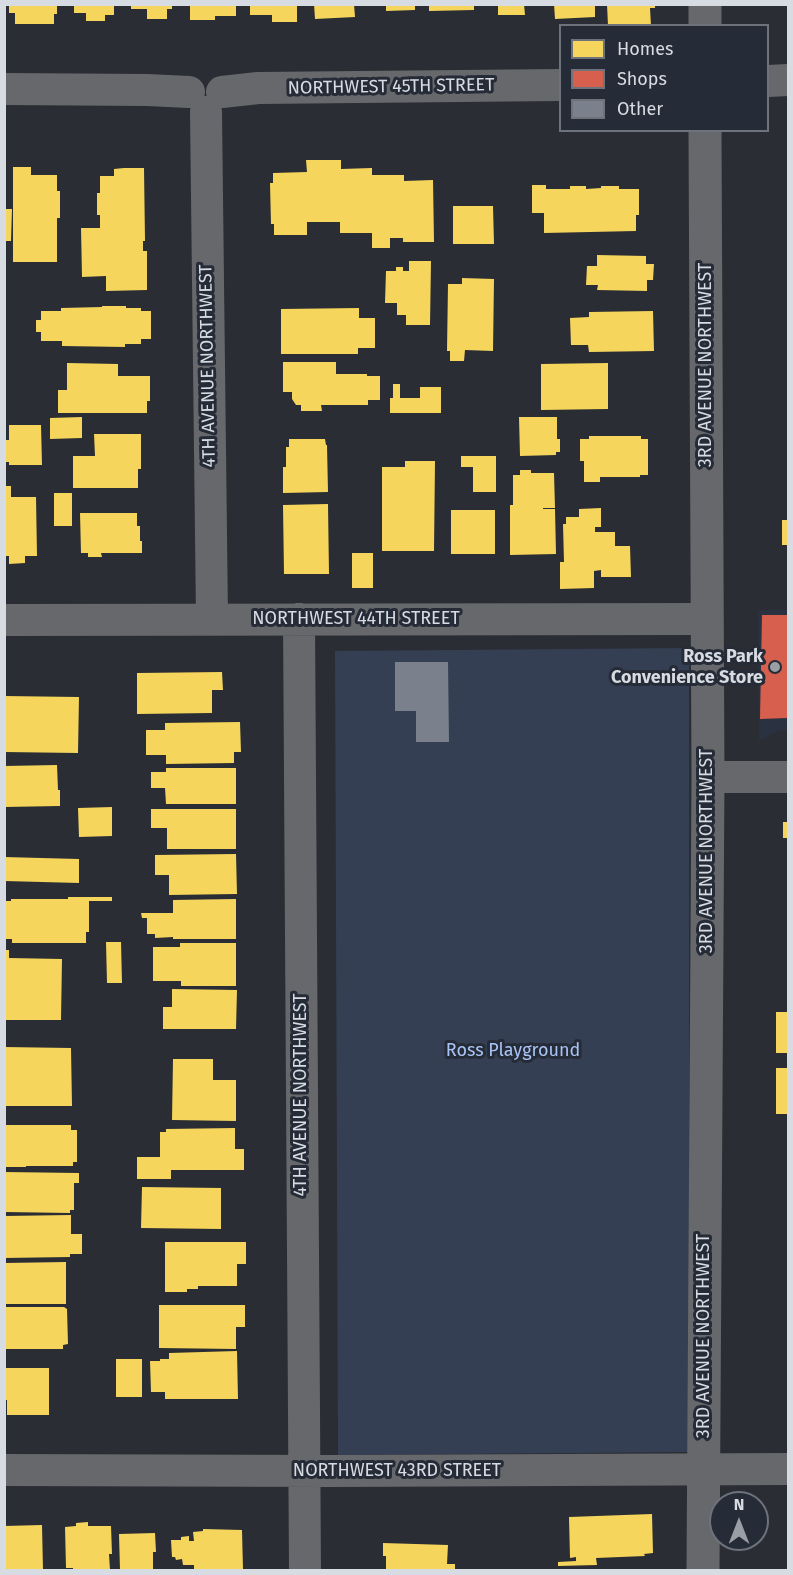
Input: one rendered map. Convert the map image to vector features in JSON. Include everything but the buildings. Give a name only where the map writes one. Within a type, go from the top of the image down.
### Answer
[{"type":"street","points":[[705,4],[705,24]]},
{"type":"street","points":[[769,81],[789,80]]},
{"type":"street","name":"NORTHWEST 45TH STREET","points":[[4,89],[147,90],[206,98],[258,88],[559,85]]},
{"type":"street","name":"4TH AVENUE NORTHWEST","points":[[206,98],[212,619]]},
{"type":"street","name":"3RD AVENUE NORTHWEST","points":[[703,1570],[708,777],[705,132]]},
{"type":"street","name":"4TH AVENUE NORTHWEST","points":[[298,619],[305,1570]]},
{"type":"street","name":"NORTHWEST 44TH STREET","points":[[4,620],[707,619]]},
{"type":"street","points":[[708,777],[789,777]]},
{"type":"street","name":"NORTHWEST 43RD STREET","points":[[4,1470],[789,1469]]},
{"type":"shaded area","name":"Ross Park Convenience Store","points":[[758,610],[788,610],[788,730],[779,730],[759,741]]},
{"type":"green space","name":"Ross Playground","points":[[689,648],[689,1452],[338,1455],[335,651]]},
{"type":"place","name":"Ross Park Convenience Store","points":[[775,667]]}]
